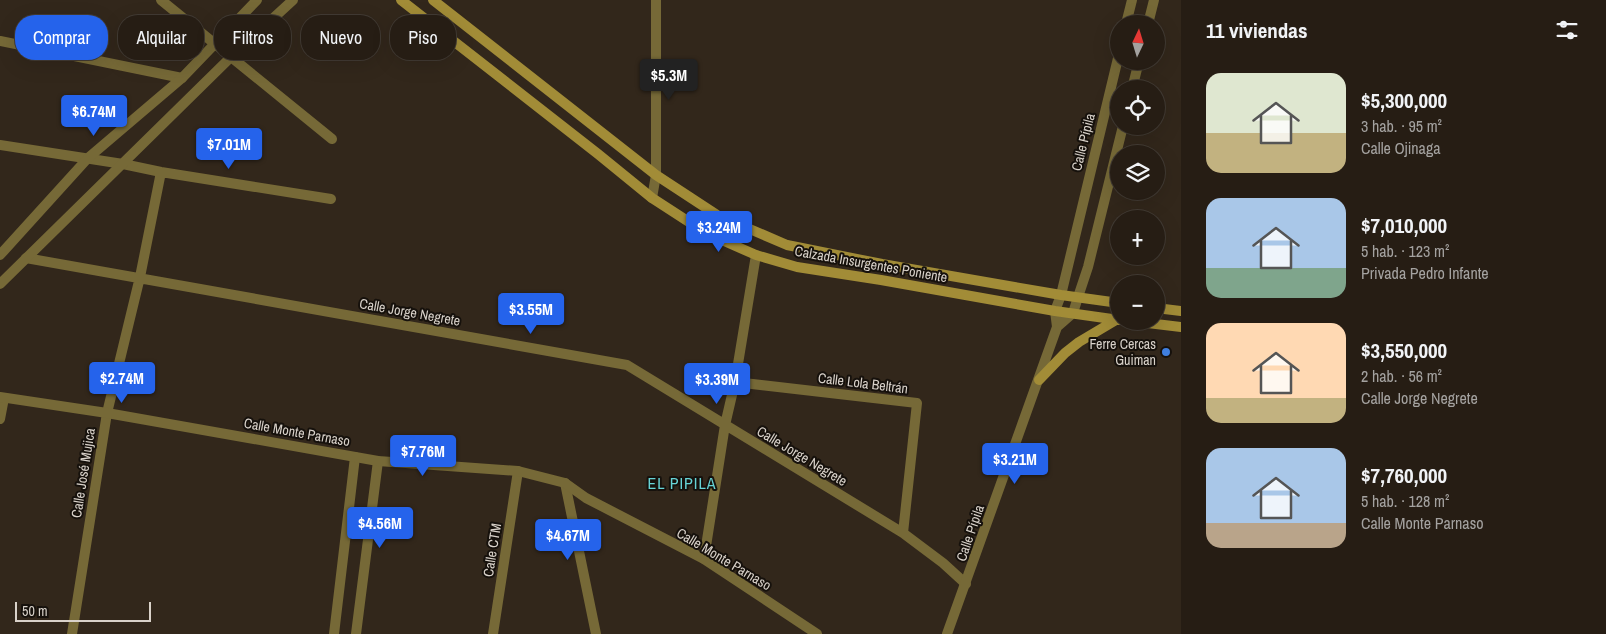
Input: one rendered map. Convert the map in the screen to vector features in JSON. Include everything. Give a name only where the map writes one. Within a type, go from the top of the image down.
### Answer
[{"type":"main road","name":"Calzada Insurgentes Poniente","points":[[401,0],[652,198],[706,233],[756,255],[797,267],[1110,319]]},
{"type":"main road","name":"Calzada Insurgentes Poniente","points":[[433,0],[656,175],[717,215],[786,245],[882,264],[1110,302]]},
{"type":"main road","points":[[881,280],[882,264]]},
{"type":"main road","points":[[1165,309],[1179,311],[1177,327]]},
{"type":"main road","points":[[1039,380],[1065,353],[1110,325]]},
{"type":"street","points":[[161,0],[214,42]]},
{"type":"street","points":[[242,15],[257,0]]},
{"type":"street","points":[[277,15],[293,0]]},
{"type":"street","points":[[652,198],[656,175],[656,0]]},
{"type":"street","points":[[1128,15],[1132,0]]},
{"type":"street","points":[[1150,15],[1154,0]]},
{"type":"street","points":[[0,41],[182,78]]},
{"type":"street","points":[[0,255],[88,158],[182,78],[214,44]]},
{"type":"street","points":[[0,284],[228,60]]},
{"type":"street","points":[[235,60],[332,139]]},
{"type":"street","name":"Calle Pípila","points":[[1055,311],[1115,70]]},
{"type":"street","points":[[1057,327],[1073,313],[1088,268],[1121,135]]},
{"type":"street","points":[[0,145],[331,199]]},
{"type":"street","name":"Calle José Mujica","points":[[72,634],[107,413],[140,277],[161,172]]},
{"type":"street","points":[[704,559],[724,425],[735,382],[756,255]]},
{"type":"street","name":"Calle Jorge Negrete","points":[[26,258],[627,365],[903,533],[943,563],[966,584]]},
{"type":"street","points":[[1055,311],[1057,327]]},
{"type":"street","name":"Calle Pípila","points":[[948,634],[1057,327]]},
{"type":"street","name":"Calle Lola Beltrán","points":[[735,382],[917,403],[903,533]]},
{"type":"street","points":[[0,419],[2,398]]},
{"type":"street","name":"Calle Monte Parnaso","points":[[2,398],[107,413],[378,461],[518,471],[565,483],[586,498],[704,559],[817,634]]},
{"type":"street","points":[[334,634],[354,457]]},
{"type":"street","points":[[356,634],[378,461]]},
{"type":"street","name":"Calle CTM","points":[[493,634],[518,471]]},
{"type":"street","points":[[565,483],[596,634]]},
{"type":"place","name":"Ferre Cercas Guiman","points":[[1166,352]]},
{"type":"district","name":"EL PIPILA","points":[[682,483]]}]
